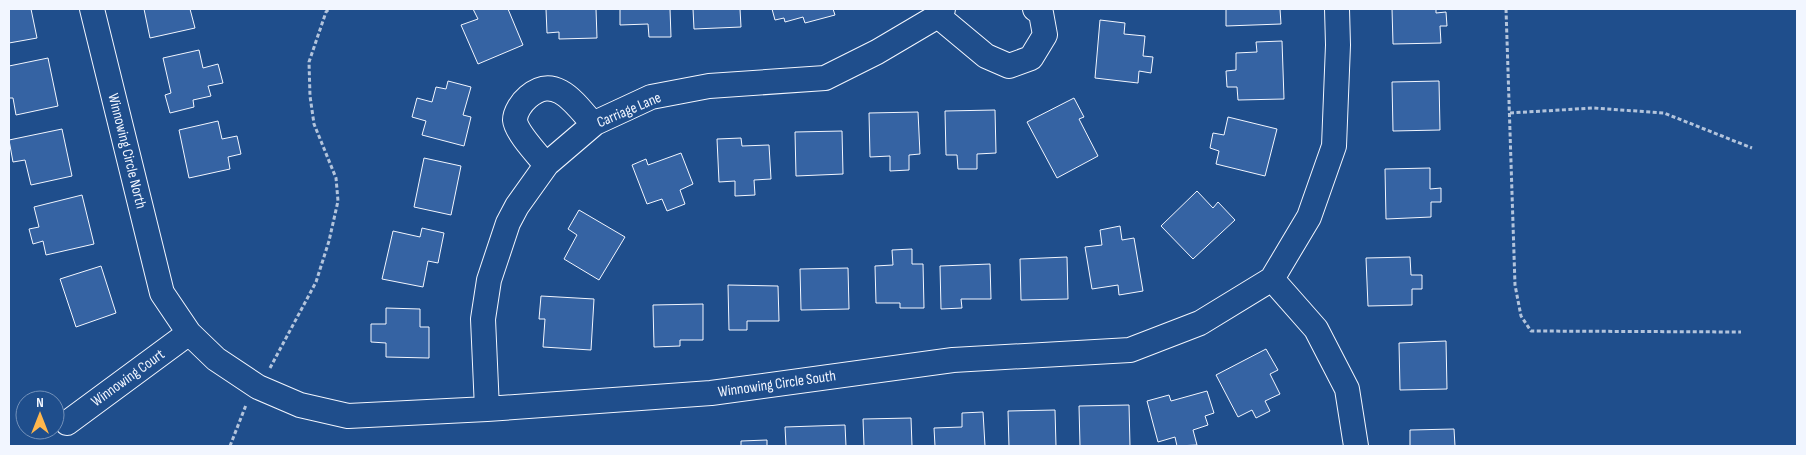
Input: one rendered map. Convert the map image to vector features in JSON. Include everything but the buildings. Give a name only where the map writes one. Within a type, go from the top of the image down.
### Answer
[{"type":"street","name":"Winnowing Circle North","points":[[92,9],[162,293]]},
{"type":"street","name":"Carriage Lane","points":[[487,409],[483,319],[489,280],[508,223],[517,206],[546,165],[593,124],[651,97],[709,86],[824,78],[877,52],[941,12],[986,56],[1010,66],[1031,58],[1045,35],[1041,13],[1035,9]]},
{"type":"street","name":"Winnowing Circle South","points":[[162,293],[190,332],[216,359],[258,387],[300,405],[348,416],[487,409],[711,393],[953,360],[1130,350],[1200,323],[1272,279],[1309,217],[1334,146],[1338,45],[1336,9]]},
{"type":"street","points":[[546,165],[519,130],[515,121],[516,112],[526,98],[542,88],[558,90],[568,95],[593,124]]},
{"type":"street","points":[[1272,279],[1316,329],[1347,389],[1356,446]]},
{"type":"street","name":"Winnowing Court","points":[[67,423],[190,332]]},
{"type":"path","points":[[230,446],[244,409],[316,282],[329,241],[338,201],[336,178],[314,124],[310,96],[309,62],[328,9]]},
{"type":"path","points":[[1506,9],[1515,285],[1521,316],[1531,331],[1742,332]]},
{"type":"path","points":[[1510,113],[1593,108],[1664,113],[1752,148]]}]
